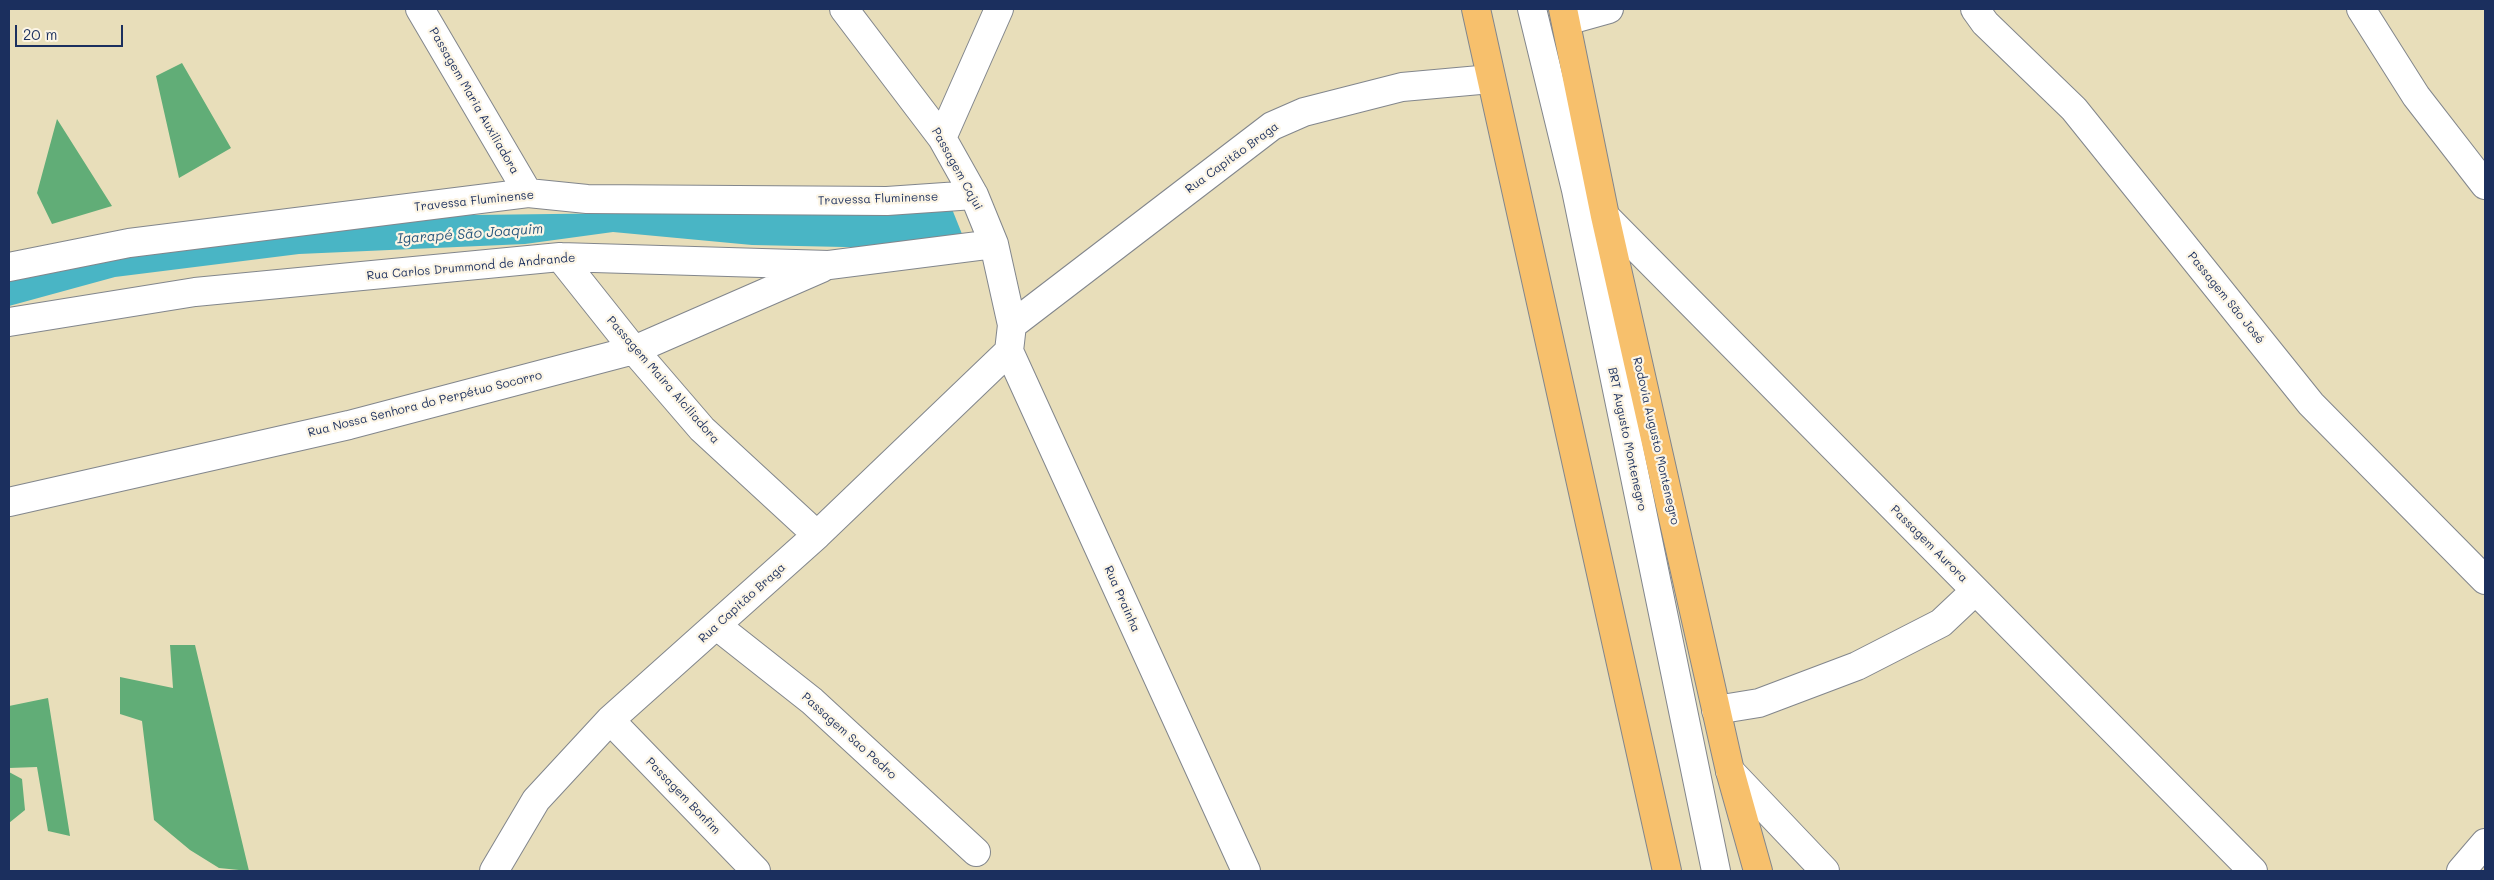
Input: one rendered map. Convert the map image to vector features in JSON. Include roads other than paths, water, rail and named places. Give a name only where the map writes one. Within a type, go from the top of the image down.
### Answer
[{"type":"main road","points":[[1476,9],[1667,871]]},
{"type":"main road","name":"Rodovia Augusto Montenegro","points":[[1564,15],[1605,216],[1716,710],[1730,771],[1758,871]]},
{"type":"street","name":"Passagem Maria Auxiliadora","points":[[420,9],[528,193]]},
{"type":"street","name":"Passagem Cajui","points":[[844,9],[942,138],[974,195],[994,244],[1010,338]]},
{"type":"street","points":[[942,138],[999,9]]},
{"type":"street","name":"BRT Augusto Montenegro","points":[[1532,9],[1576,190],[1716,871]]},
{"type":"street","points":[[1564,15],[1608,9]]},
{"type":"street","name":"Passagem São José","points":[[1975,9],[1984,23],[2074,110],[2311,404],[2485,580]]},
{"type":"street","points":[[2361,9],[2416,96],[2485,185]]},
{"type":"street","name":"Rua Capitão Braga","points":[[494,871],[536,800],[610,720],[817,535],[1010,338],[1272,126],[1304,112],[1402,87],[1491,79]]},
{"type":"street","name":"Travessa Fluminense","points":[[9,267],[129,243],[528,193],[587,199],[877,201],[974,195]]},
{"type":"street","name":"Passagem Aurora","points":[[1605,216],[2253,871]]},
{"type":"street","name":"Rua Carlos Drummond de Andrande","points":[[9,322],[195,292],[560,258],[829,265],[994,244]]},
{"type":"street","name":"Passagem Maira Alciliadora","points":[[560,258],[634,350],[702,429],[817,535]]},
{"type":"street","name":"Rua Nossa Senhora do Perpétuo Socorro","points":[[9,502],[348,424],[634,350],[829,265]]},
{"type":"street","name":"Rua Prainha","points":[[1010,338],[1246,871]]},
{"type":"street","points":[[1716,710],[1759,703],[1857,666],[1941,623],[1975,591]]},
{"type":"street","name":"Passagem Sao Pedro","points":[[717,626],[812,700],[976,852]]},
{"type":"street","name":"Passagem Bonfim","points":[[610,720],[756,871]]},
{"type":"street","points":[[1730,771],[1825,871]]},
{"type":"street","points":[[2461,871],[2485,844]]},
{"type":"water","name":"Igarapé São Joaquim","points":[[952,209],[962,234],[890,248],[752,245],[613,232],[525,244],[299,254],[115,277],[9,306],[9,276],[239,236],[393,216]]}]
